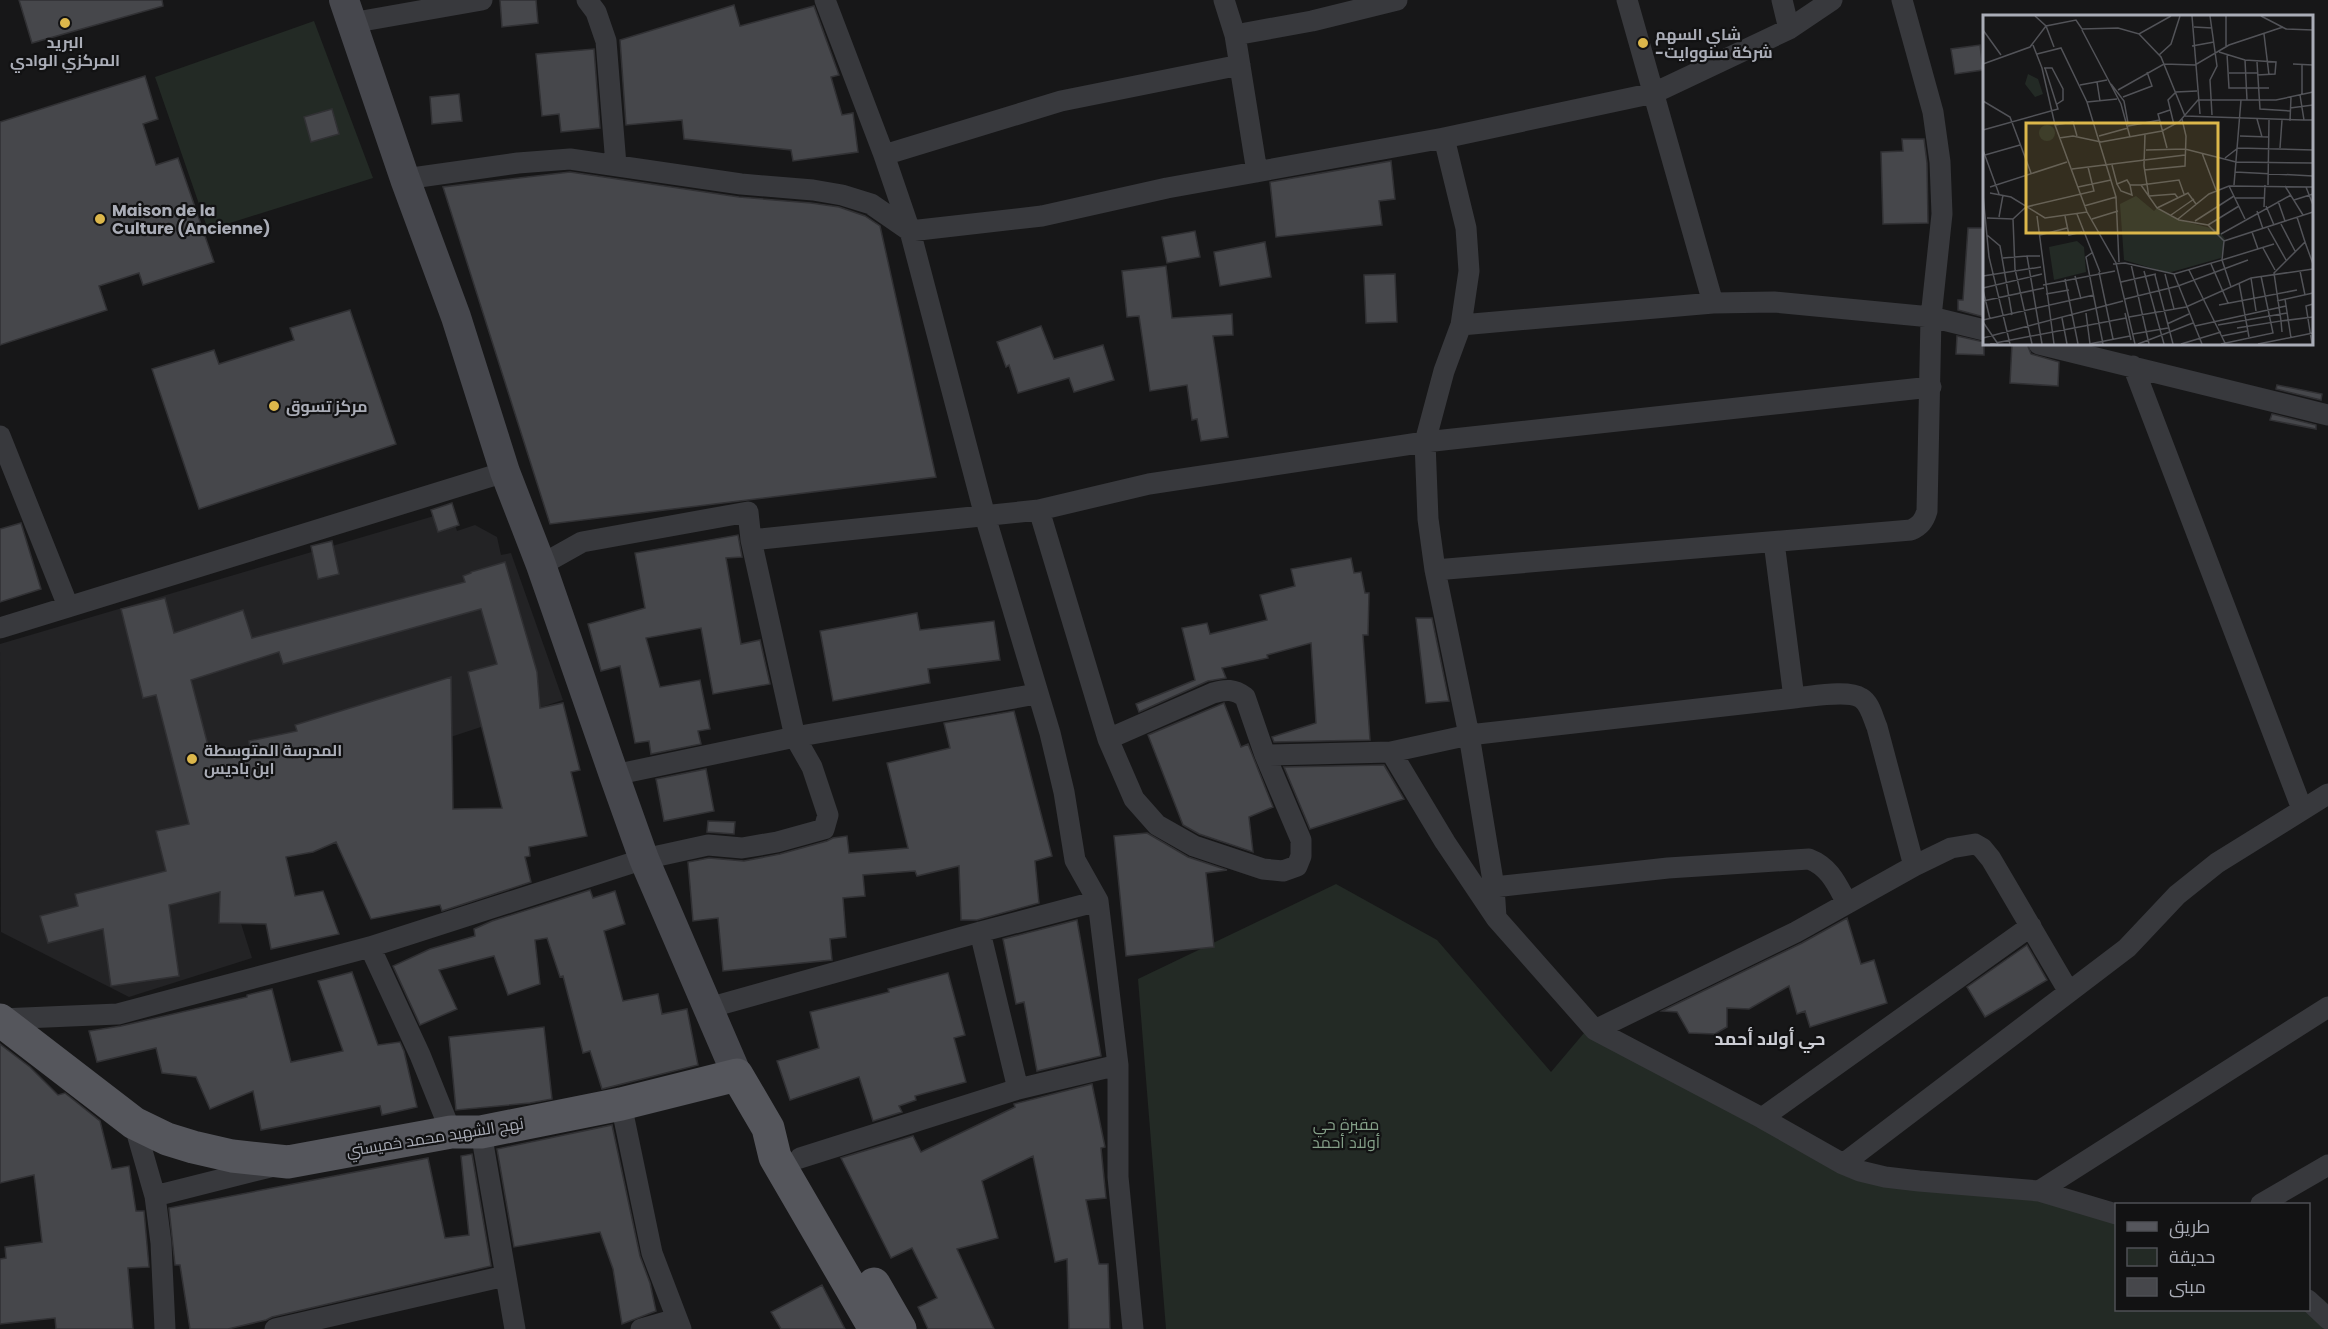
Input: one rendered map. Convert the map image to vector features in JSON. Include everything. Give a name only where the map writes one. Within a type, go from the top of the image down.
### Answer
[{"type":"main road","points":[[348,11],[405,179],[456,318],[505,472],[541,565],[644,859],[737,1075],[768,1128],[775,1157],[875,1329]]},
{"type":"main road","name":"نهج الشهيد محمد خميستي","points":[[0,1020],[134,1123],[167,1139],[193,1147],[232,1156],[288,1162],[621,1104],[737,1075]]},
{"type":"main road","points":[[768,1128],[793,1146],[900,1329]]},
{"type":"street","points":[[348,11],[482,0]]},
{"type":"street","points":[[587,0],[596,12],[606,41],[616,165]]},
{"type":"street","points":[[825,0],[884,154],[910,231],[985,516],[1036,694],[1050,733],[1064,792],[1075,860],[1098,901],[1118,1065],[1118,1177],[1133,1329]]},
{"type":"street","points":[[1224,0],[1234,18],[1257,172]]},
{"type":"street","points":[[1234,18],[1312,21],[1397,0]]},
{"type":"street","points":[[1628,0],[1713,303]]},
{"type":"street","points":[[1782,0],[1788,29]]},
{"type":"street","points":[[405,179],[570,159],[741,184],[813,190],[842,195],[871,204],[910,231],[1042,216],[1167,188],[1444,138],[1654,93],[1788,29],[1832,0]]},
{"type":"street","points":[[1435,570],[1911,530],[1924,519],[1927,512],[1931,318],[1942,214],[1941,162],[1933,112],[1902,0]]},
{"type":"street","points":[[884,154],[1061,101],[1240,65]]},
{"type":"street","points":[[1444,138],[1466,228],[1469,271],[1461,326],[1444,371],[1425,442],[1428,519],[1435,570],[1469,735],[1494,887],[1496,918]]},
{"type":"street","points":[[1461,326],[1713,303],[1774,302],[1931,318],[1983,330]]},
{"type":"street","points":[[2043,345],[2328,415]]},
{"type":"street","points":[[2133,366],[2302,809]]},
{"type":"street","points":[[751,540],[1039,510],[1149,484],[1425,442],[1931,387]]},
{"type":"street","points":[[0,436],[68,606]]},
{"type":"street","points":[[0,628],[505,472]]},
{"type":"street","points":[[1039,510],[1108,739],[1134,799],[1157,825],[1194,846],[1263,869],[1283,872],[1297,866],[1301,856],[1301,840],[1265,754],[1245,697],[1237,691],[1227,689],[1213,693],[1108,739]]},
{"type":"street","points":[[0,1020],[118,1014],[370,947],[644,859],[708,845],[742,848],[777,842],[824,829],[828,815],[812,766],[795,737],[751,540],[748,512],[582,542],[541,565]]},
{"type":"street","points":[[1774,542],[1794,698]]},
{"type":"street","points":[[614,775],[795,737],[1036,694]]},
{"type":"street","points":[[1265,754],[1390,752],[1469,735],[1846,694],[1861,698],[1868,705],[1877,727],[1914,866]]},
{"type":"street","points":[[1390,752],[1445,842],[1496,918],[1594,1030],[1860,1171],[1885,1177],[2039,1191],[2115,1214]]},
{"type":"street","points":[[1843,1164],[2127,948],[2177,895],[2217,863],[2328,794]]},
{"type":"street","points":[[1594,1030],[1796,932],[1914,866],[1951,848],[1966,844],[1975,844],[1982,848],[2069,992]]},
{"type":"street","points":[[1494,887],[1668,868],[1809,859],[1820,863],[1829,872],[1847,903]]},
{"type":"street","points":[[708,1008],[1098,901]]},
{"type":"street","points":[[1762,1118],[2031,926]]},
{"type":"street","points":[[980,932],[1018,1089]]},
{"type":"street","points":[[370,947],[420,1055],[466,1132],[505,1276],[515,1329]]},
{"type":"street","points":[[2039,1191],[2328,1007]]},
{"type":"street","points":[[800,1158],[1018,1089],[1118,1065]]},
{"type":"street","points":[[621,1104],[652,1253],[678,1324],[641,1329]]},
{"type":"street","points":[[134,1123],[155,1197],[161,1243],[165,1329]]},
{"type":"street","points":[[155,1197],[288,1162]]},
{"type":"street","points":[[2263,1203],[2328,1165]]},
{"type":"street","points":[[275,1329],[505,1276]]},
{"type":"street","points":[[2310,1302],[2328,1319]]},
{"type":"shaded area","name":"المدرسة المتوسطة ابن باديس","points":[[451,511],[457,531],[475,525],[497,537],[501,555],[511,553],[563,700],[207,817],[252,958],[129,997],[1,932],[0,644]]},
{"type":"green space","points":[[314,21],[373,178],[208,230],[155,77]]},
{"type":"green space","name":"مقبرة حي أولاد أحمد","points":[[1336,884],[1437,940],[1551,1072],[1584,1033],[1859,1180],[2039,1196],[2115,1215],[2115,1311],[2310,1311],[2310,1292],[2328,1304],[2328,1329],[1166,1329],[1138,979]]},
{"type":"building","name":"البريد المركزي الوادي","points":[[19,0],[162,0],[163,6],[32,43]]},
{"type":"building","points":[[500,0],[536,0],[538,23],[502,27]]},
{"type":"building","points":[[734,5],[740,26],[814,6],[839,75],[831,77],[842,115],[853,113],[858,152],[793,161],[791,150],[684,139],[682,120],[626,125],[620,40]]},
{"type":"building","points":[[1980,45],[1983,70],[1955,74],[1951,49]]},
{"type":"building","points":[[594,49],[600,128],[561,132],[559,114],[542,116],[536,54]]},
{"type":"building","name":"Maison de la Culture (Ancienne)","points":[[145,76],[158,119],[143,124],[156,165],[178,158],[214,262],[143,285],[139,273],[99,286],[107,310],[0,345],[0,122]]},
{"type":"building","points":[[459,94],[462,121],[432,124],[430,97]]},
{"type":"building","points":[[332,109],[339,134],[311,142],[304,117]]},
{"type":"building","points":[[1902,139],[1924,139],[1927,163],[1928,223],[1883,224],[1881,152],[1903,151]]},
{"type":"building","points":[[1391,161],[1395,199],[1379,201],[1382,225],[1276,237],[1270,182]]},
{"type":"building","points":[[570,172],[739,197],[839,207],[865,216],[880,226],[936,477],[550,524],[443,187]]},
{"type":"building","points":[[1968,228],[1983,228],[1983,317],[1958,310],[1958,300],[1963,300]]},
{"type":"building","points":[[1195,231],[1200,257],[1167,263],[1162,237]]},
{"type":"building","points":[[1265,242],[1271,277],[1220,286],[1214,252]]},
{"type":"building","points":[[1166,266],[1172,318],[1232,314],[1233,335],[1213,336],[1228,437],[1201,441],[1197,419],[1192,420],[1187,385],[1150,391],[1139,316],[1127,317],[1122,271]]},
{"type":"building","points":[[1395,274],[1397,322],[1366,323],[1364,275]]},
{"type":"building","name":"مركز تسوق","points":[[350,310],[396,444],[199,509],[152,369],[214,350],[219,364],[294,340],[290,328]]},
{"type":"building","points":[[1041,326],[1054,359],[1103,345],[1114,380],[1074,392],[1069,378],[1018,393],[1009,365],[1006,367],[997,342]]},
{"type":"building","points":[[1957,336],[1983,342],[1984,355],[1956,354]]},
{"type":"building","points":[[2012,345],[2027,345],[2031,354],[2059,362],[2058,386],[2010,383]]},
{"type":"building","points":[[2277,385],[2322,394],[2321,400],[2276,389]]},
{"type":"building","points":[[2272,414],[2316,425],[2316,429],[2270,420]]},
{"type":"building","points":[[452,503],[459,525],[438,532],[431,510]]},
{"type":"building","points":[[21,523],[41,589],[0,602],[0,529]]},
{"type":"building","points":[[738,535],[742,557],[726,558],[741,644],[760,640],[770,684],[713,694],[701,628],[646,638],[660,687],[700,680],[710,729],[698,731],[701,744],[651,754],[649,741],[635,743],[620,666],[601,671],[588,624],[645,608],[635,553]]},
{"type":"building","points":[[332,541],[339,574],[318,579],[311,546]]},
{"type":"building","points":[[1351,558],[1354,573],[1361,572],[1365,593],[1369,593],[1368,635],[1363,635],[1370,740],[1274,742],[1272,737],[1316,723],[1311,643],[1267,655],[1268,658],[1222,668],[1226,678],[1208,681],[1139,712],[1136,704],[1195,680],[1182,628],[1207,623],[1210,634],[1267,620],[1260,595],[1295,586],[1291,569]]},
{"type":"building","points":[[505,562],[537,672],[540,708],[563,703],[580,770],[571,772],[587,836],[529,847],[530,856],[525,857],[531,882],[442,911],[440,905],[371,919],[336,842],[313,852],[286,857],[295,896],[323,891],[339,934],[271,949],[266,924],[219,923],[220,892],[169,905],[179,976],[111,986],[103,929],[48,943],[40,916],[78,906],[75,894],[166,871],[156,831],[189,824],[156,695],[143,698],[121,609],[165,598],[174,633],[243,610],[252,638],[465,582],[463,576]],"holes":[[[481,609],[497,664],[468,672],[502,808],[453,809],[451,677],[295,725],[297,731],[249,741],[250,749],[211,757],[191,680],[279,652],[283,664]]]},
{"type":"building","points":[[917,613],[920,630],[994,621],[1000,660],[928,669],[930,683],[833,701],[820,631]]},
{"type":"building","points":[[1416,618],[1432,618],[1449,701],[1426,703]]},
{"type":"building","points":[[1224,703],[1241,747],[1248,744],[1273,807],[1249,817],[1253,852],[1199,834],[1183,825],[1148,735]]},
{"type":"building","points":[[1014,711],[1052,856],[1035,861],[1039,903],[977,920],[961,920],[959,866],[917,876],[915,871],[863,875],[865,896],[843,898],[846,937],[830,939],[832,960],[723,971],[718,918],[693,921],[688,862],[709,858],[744,861],[847,836],[849,853],[908,848],[887,763],[950,748],[944,723]]},
{"type":"building","points":[[1384,765],[1404,799],[1310,829],[1284,767]]},
{"type":"building","points":[[706,769],[714,811],[664,821],[656,779]]},
{"type":"building","points":[[708,821],[735,822],[734,834],[707,832]]},
{"type":"building","points":[[1147,833],[1188,857],[1227,870],[1206,873],[1214,947],[1126,956],[1114,836]]},
{"type":"building","points":[[590,890],[593,898],[615,891],[625,924],[604,931],[623,1001],[658,994],[662,1014],[687,1009],[698,1065],[602,1089],[590,1051],[583,1053],[563,976],[560,977],[547,938],[535,940],[540,984],[508,995],[494,956],[439,970],[457,1009],[420,1025],[393,966],[430,949],[475,936],[474,929],[492,921]]},
{"type":"building","points":[[1847,918],[1861,964],[1874,960],[1887,1003],[1810,1027],[1805,1011],[1797,1014],[1789,986],[1749,1009],[1727,1008],[1727,1027],[1715,1034],[1689,1033],[1677,1012],[1662,1011],[1802,943]]},
{"type":"building","points":[[1077,920],[1101,1056],[1037,1071],[1024,1002],[1016,1004],[1003,939]]},
{"type":"building","points":[[2027,945],[2047,980],[1985,1017],[1967,987]]},
{"type":"building","points":[[352,972],[378,1045],[400,1042],[417,1107],[382,1115],[380,1106],[261,1130],[253,1091],[210,1109],[196,1077],[162,1073],[156,1048],[97,1062],[89,1031],[121,1026],[247,997],[247,995],[272,989],[291,1062],[343,1051],[318,981]]},
{"type":"building","points":[[948,973],[965,1035],[954,1038],[966,1082],[915,1096],[916,1100],[899,1106],[902,1112],[873,1121],[859,1077],[790,1100],[777,1061],[819,1048],[810,1012],[889,992],[888,989]]},
{"type":"building","points":[[544,1027],[552,1099],[456,1110],[449,1037]]},
{"type":"building","points":[[0,1044],[30,1067],[58,1095],[65,1093],[100,1121],[112,1169],[129,1166],[136,1211],[144,1211],[149,1267],[128,1268],[133,1329],[56,1329],[55,1318],[0,1324],[0,1259],[6,1258],[5,1247],[42,1242],[34,1175],[0,1183]]},
{"type":"building","points":[[1092,1084],[1105,1147],[1101,1148],[1106,1198],[1086,1200],[1099,1264],[1108,1264],[1110,1329],[1069,1329],[1067,1259],[1055,1262],[1033,1156],[982,1181],[998,1238],[957,1249],[994,1329],[928,1329],[918,1307],[937,1298],[912,1248],[891,1258],[841,1158],[913,1136],[921,1152],[1015,1107],[1014,1104]]},
{"type":"building","points":[[612,1125],[640,1256],[650,1283],[656,1311],[622,1324],[613,1269],[600,1232],[514,1247],[497,1149]]},
{"type":"building","points":[[472,1154],[491,1266],[228,1329],[190,1329],[180,1265],[175,1265],[169,1208],[428,1158],[445,1238],[469,1235],[461,1156]]},
{"type":"building","points":[[822,1285],[845,1329],[781,1329],[771,1312]]},
{"type":"place","name":"البريد المركزي الوادي","points":[[65,23]]},
{"type":"place","name":"شاي السهم -شركة سنووايت","points":[[1643,43]]},
{"type":"place","name":"Maison de la Culture (Ancienne)","points":[[100,219]]},
{"type":"place","name":"مركز تسوق","points":[[274,406]]},
{"type":"place","name":"المدرسة المتوسطة ابن باديس","points":[[192,759]]},
{"type":"district","name":"حي أولاد أحمد","points":[[1770,1038]]}]
